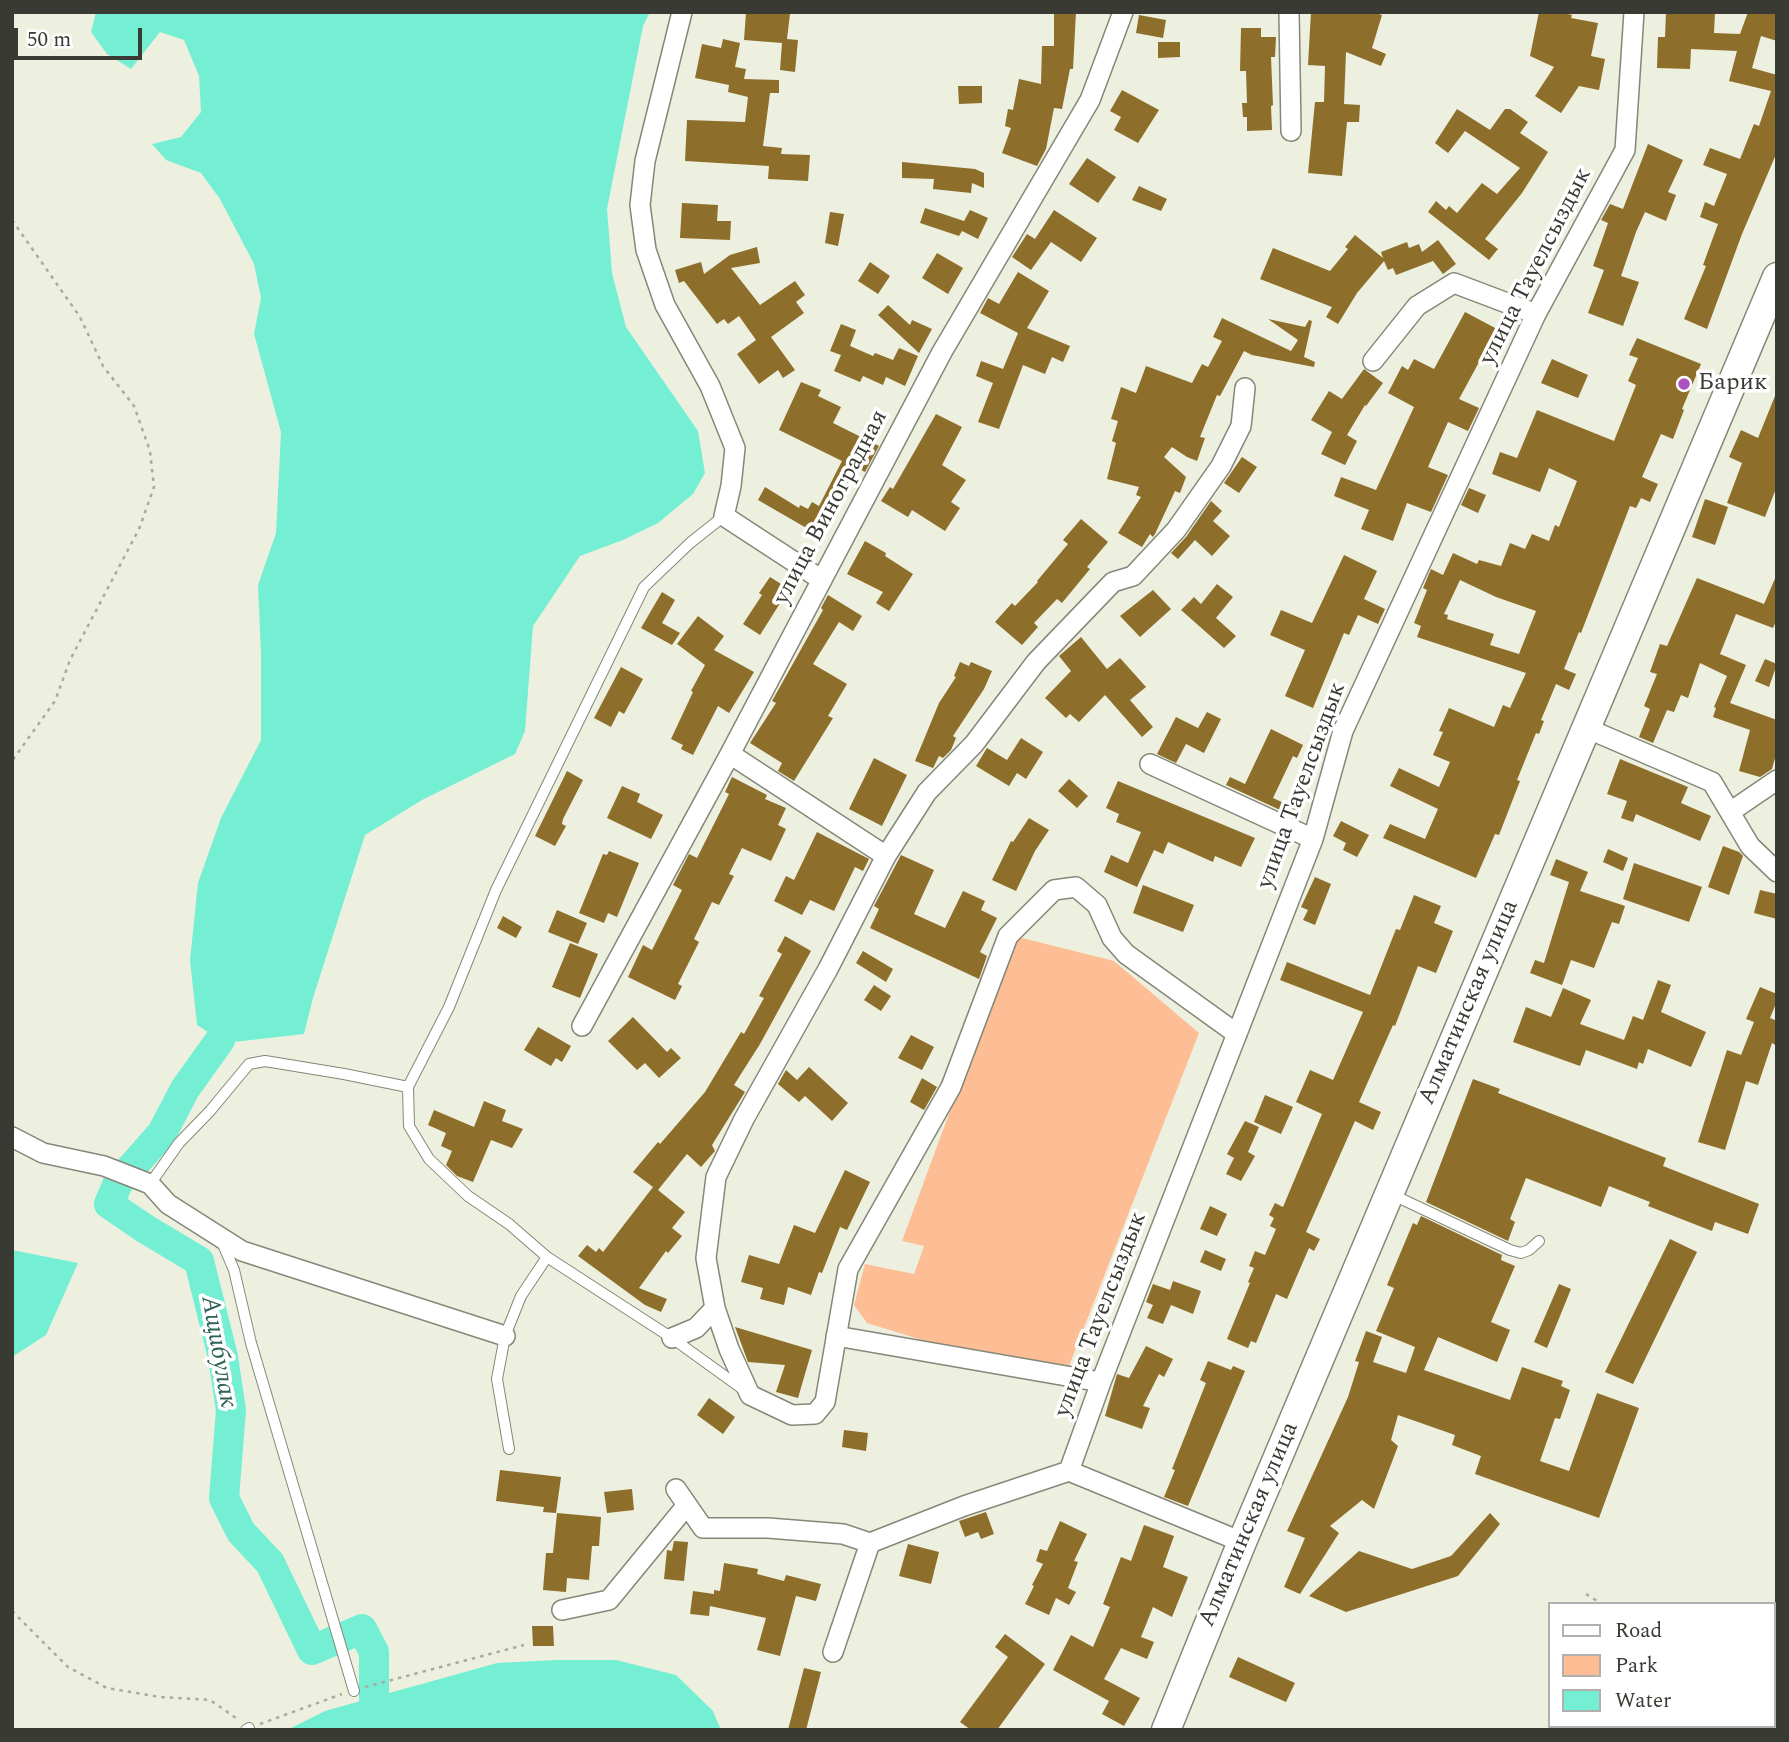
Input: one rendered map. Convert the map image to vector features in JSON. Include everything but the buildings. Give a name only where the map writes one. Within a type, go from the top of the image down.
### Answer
[{"type":"main road","name":"Алматинская улица","points":[[1166,1730],[1242,1542],[1777,277]]},
{"type":"street","points":[[682,12],[645,161],[640,205],[646,250],[665,305],[710,386],[735,448],[732,486],[724,516],[822,580]]},
{"type":"street","name":"улица Виноградная","points":[[582,1026],[730,754],[942,352],[1090,100],[1123,12]]},
{"type":"street","points":[[1289,12],[1292,131]]},
{"type":"street","name":"улица Тауелсыздык","points":[[1069,1471],[1101,1381],[1312,839],[1343,731],[1536,314],[1625,150],[1634,12]]},
{"type":"street","points":[[1373,361],[1417,306],[1454,283],[1536,314]]},
{"type":"street","points":[[1237,1034],[1126,954],[1112,938],[1097,905],[1076,887],[1054,890],[1008,936],[951,1087],[848,1269],[825,1402],[815,1414],[792,1415],[750,1395],[729,1349],[715,1308],[706,1258],[716,1177],[744,1119],[828,969],[887,856],[927,792],[974,744],[1036,662],[1113,582],[1133,576],[1176,530],[1221,466],[1241,426],[1245,388]]},
{"type":"street","points":[[1586,728],[1712,782],[1750,846],[1777,872]]},
{"type":"street","points":[[730,754],[887,856]]},
{"type":"street","points":[[1150,764],[1312,839]]},
{"type":"street","points":[[1730,812],[1777,780]]},
{"type":"street","points":[[12,1137],[43,1153],[104,1166],[150,1184],[168,1204],[242,1251],[505,1336]]},
{"type":"street","points":[[672,1338],[696,1328],[715,1308]]},
{"type":"street","points":[[836,1336],[1101,1381]]},
{"type":"street","points":[[562,1610],[609,1600],[681,1497],[703,1528],[768,1528],[842,1534],[870,1544],[964,1506],[1069,1471],[1242,1542]]},
{"type":"street","points":[[833,1652],[870,1544]]},
{"type":"lane","points":[[724,516],[690,543],[644,587],[496,890],[449,1007],[408,1087],[409,1126],[429,1159],[468,1196],[509,1224],[547,1257],[672,1338],[750,1395]]},
{"type":"lane","points":[[150,1184],[179,1143],[249,1064],[275,1063],[344,1073],[408,1087]]},
{"type":"lane","points":[[1390,1193],[1510,1250],[1521,1253],[1539,1241]]},
{"type":"lane","points":[[220,1238],[234,1270],[251,1343],[354,1691]]},
{"type":"lane","points":[[509,1449],[497,1379],[505,1336],[521,1296],[547,1257]]},
{"type":"path","points":[[12,220],[80,317],[103,366],[134,406],[150,451],[153,487],[139,529],[70,660],[55,701],[12,761]]},
{"type":"path","points":[[1586,1594],[1599,1602]]},
{"type":"path","points":[[12,1611],[68,1667],[107,1688],[160,1697],[210,1700],[229,1711],[247,1729],[354,1691],[524,1645]]},
{"type":"green space","points":[[1018,937],[1114,961],[1199,1033],[1069,1366],[954,1350],[867,1323],[854,1305],[865,1264],[914,1274],[924,1246],[902,1241],[973,1049]]},
{"type":"water","points":[[96,12],[650,12],[643,26],[607,209],[612,273],[626,327],[698,431],[705,473],[693,494],[658,523],[580,556],[533,626],[525,731],[515,754],[422,800],[365,835],[304,1034],[225,1043],[197,1025],[190,960],[198,883],[221,818],[261,740],[258,585],[276,533],[281,432],[254,334],[261,298],[254,264],[220,199],[201,173],[166,160],[152,144],[181,137],[201,112],[199,76],[184,40],[160,32],[131,69],[107,54],[91,32]]},
{"type":"water","points":[[12,1250],[78,1263],[46,1335],[12,1357]]},
{"type":"water","points":[[616,1660],[676,1675],[713,1711],[721,1730],[287,1730],[325,1711],[497,1663]]},
{"type":"waterway","name":"Ащибулак","points":[[220,1040],[185,1089],[162,1133],[118,1183],[109,1204],[199,1261],[223,1357],[231,1410],[224,1498],[241,1532],[270,1563],[312,1650],[362,1629],[374,1652],[374,1707],[382,1730]]},
{"type":"place","name":"Барик","points":[[1684,384]]}]
